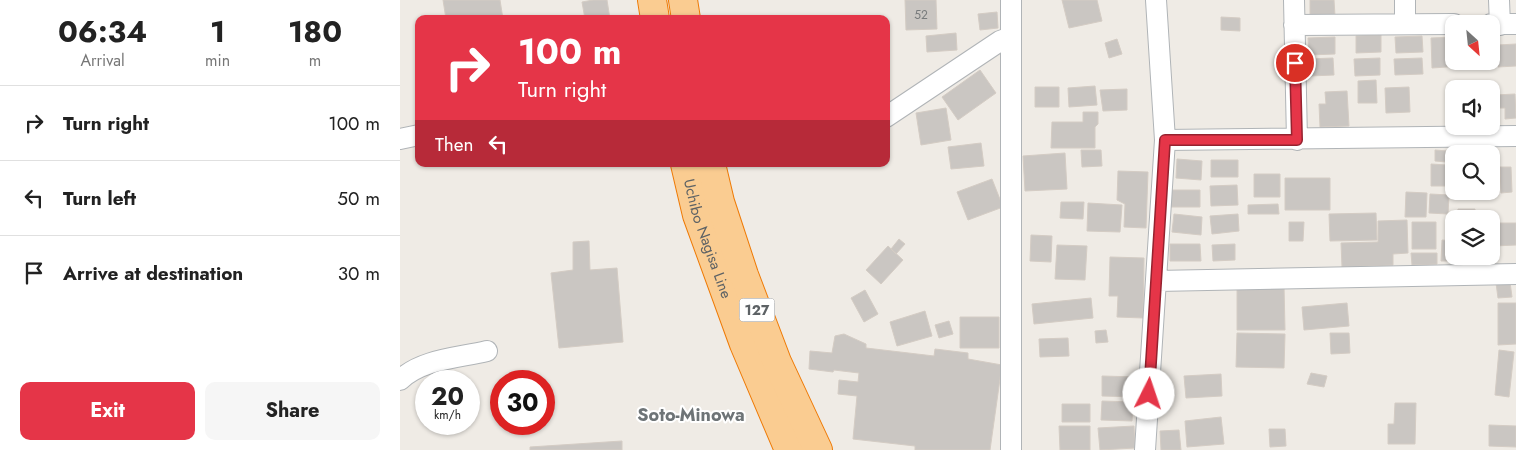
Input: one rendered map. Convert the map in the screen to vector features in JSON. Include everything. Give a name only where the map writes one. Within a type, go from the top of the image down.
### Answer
[{"type":"highway","points":[[652,0],[654,15]]},
{"type":"highway","points":[[683,0],[685,15]]},
{"type":"highway","name":"Uchibo Nagisa Line","points":[[686,167],[698,215],[744,344],[789,450]]},
{"type":"highway","name":"Uchibo Nagisa Line","points":[[712,167],[720,202],[747,284],[776,362],[818,450]]},
{"type":"street","points":[[1011,0],[1011,450]]},
{"type":"street","points":[[1145,450],[1165,140],[1156,0]]},
{"type":"street","points":[[1294,0],[1297,140]]},
{"type":"street","points":[[1404,0],[1405,23]]},
{"type":"street","points":[[1499,0],[1502,24]]},
{"type":"street","points":[[1294,25],[1445,24]]},
{"type":"street","points":[[890,114],[1000,41],[1011,37]]},
{"type":"street","points":[[400,139],[415,136]]},
{"type":"street","points":[[1165,140],[1297,140],[1516,136]]},
{"type":"street","points":[[1156,281],[1516,274]]},
{"type":"street","points":[[400,380],[408,373],[424,365],[487,351]]},
{"type":"building","points":[[443,0],[500,0],[502,15],[445,15]]},
{"type":"building","points":[[607,0],[609,15],[584,15],[582,2]]},
{"type":"building","points":[[905,0],[936,0],[937,29],[906,30]]},
{"type":"building","points":[[1062,0],[1097,0],[1102,21],[1069,28]]},
{"type":"building","points":[[1310,0],[1334,0],[1335,16],[1310,17]]},
{"type":"building","points":[[997,12],[998,28],[980,30],[978,14]]},
{"type":"building","points":[[1221,17],[1240,18],[1240,31],[1221,30]]},
{"type":"building","points":[[956,33],[957,50],[927,52],[926,36]]},
{"type":"building","points":[[1381,35],[1381,52],[1356,53],[1356,36]]},
{"type":"building","points":[[1422,36],[1423,52],[1396,53],[1395,37]]},
{"type":"building","points":[[1335,37],[1335,54],[1309,55],[1308,38]]},
{"type":"building","points":[[1445,37],[1445,67],[1432,68],[1431,38]]},
{"type":"building","points":[[1117,39],[1122,54],[1109,58],[1105,43]]},
{"type":"building","points":[[1516,44],[1516,66],[1500,67],[1500,45]]},
{"type":"building","points":[[1333,58],[1334,75],[1309,76],[1308,59]]},
{"type":"building","points":[[1380,58],[1380,75],[1355,76],[1354,59]]},
{"type":"building","points":[[1422,58],[1423,74],[1395,75],[1394,59]]},
{"type":"building","points":[[980,70],[996,93],[958,120],[942,97]]},
{"type":"building","points":[[1376,80],[1377,103],[1358,103],[1358,81]]},
{"type":"building","points":[[1095,86],[1097,105],[1069,107],[1068,88]]},
{"type":"building","points":[[1035,87],[1059,87],[1059,107],[1035,107]]},
{"type":"building","points":[[1409,87],[1410,112],[1386,113],[1385,88]]},
{"type":"building","points":[[1127,89],[1127,110],[1103,111],[1100,90]]},
{"type":"building","points":[[1347,91],[1349,126],[1320,127],[1319,104],[1326,104],[1325,92]]},
{"type":"building","points":[[1515,94],[1516,118],[1505,119],[1505,108],[1500,108],[1500,95]]},
{"type":"building","points":[[946,108],[951,140],[921,145],[916,113]]},
{"type":"building","points":[[1083,112],[1098,112],[1098,124],[1095,127],[1095,148],[1051,148],[1052,122],[1083,122]]},
{"type":"building","points":[[981,143],[984,166],[951,169],[948,147]]},
{"type":"building","points":[[1081,150],[1101,150],[1102,166],[1082,167]]},
{"type":"building","points":[[1435,150],[1445,151],[1445,162],[1435,161]]},
{"type":"building","points":[[1065,153],[1067,189],[1025,191],[1023,156]]},
{"type":"building","points":[[1177,159],[1202,161],[1201,180],[1176,178]]},
{"type":"building","points":[[1211,160],[1238,160],[1238,177],[1211,177]]},
{"type":"building","points":[[1431,164],[1445,165],[1445,186],[1431,186]]},
{"type":"building","points":[[1500,167],[1511,167],[1512,192],[1501,193]]},
{"type":"building","points":[[1118,171],[1148,172],[1146,228],[1124,227],[1125,204],[1117,200]]},
{"type":"building","points":[[1254,174],[1280,174],[1280,197],[1254,197]]},
{"type":"building","points":[[1285,178],[1330,178],[1330,210],[1285,210]]},
{"type":"building","points":[[992,179],[1003,207],[968,220],[957,192]]},
{"type":"building","points":[[1237,185],[1238,205],[1211,206],[1210,186]]},
{"type":"building","points":[[1171,190],[1200,190],[1200,207],[1170,207]]},
{"type":"building","points":[[1406,192],[1427,193],[1426,217],[1405,217]]},
{"type":"building","points":[[1430,194],[1445,195],[1445,200],[1449,200],[1448,210],[1445,210],[1445,214],[1429,213]]},
{"type":"building","points":[[1061,202],[1084,202],[1083,219],[1060,218]]},
{"type":"building","points":[[1088,203],[1122,205],[1120,232],[1087,231]]},
{"type":"building","points":[[1278,204],[1279,214],[1248,214],[1248,205]]},
{"type":"building","points":[[1458,209],[1475,209],[1475,210]]},
{"type":"building","points":[[1376,213],[1377,240],[1330,241],[1329,214]]},
{"type":"building","points":[[1174,214],[1202,217],[1201,235],[1172,232]]},
{"type":"building","points":[[1238,214],[1239,231],[1212,234],[1210,216]]},
{"type":"building","points":[[1407,220],[1408,253],[1393,254],[1393,265],[1342,267],[1341,243],[1378,242],[1378,221]]},
{"type":"building","points":[[1289,222],[1304,222],[1303,241],[1289,241]]},
{"type":"building","points":[[1412,222],[1436,222],[1436,249],[1412,249]]},
{"type":"building","points":[[1500,223],[1516,223],[1516,245],[1500,246]]},
{"type":"building","points":[[1031,235],[1052,236],[1051,262],[1030,261]]},
{"type":"building","points":[[899,239],[905,244],[896,254],[891,249]]},
{"type":"building","points":[[1442,240],[1445,240],[1445,261],[1441,261]]},
{"type":"building","points":[[589,241],[590,270],[617,268],[623,342],[559,348],[551,273],[573,270],[573,242]]},
{"type":"building","points":[[1170,244],[1200,244],[1201,261],[1170,261]]},
{"type":"building","points":[[1235,244],[1235,260],[1213,261],[1212,245]]},
{"type":"building","points":[[1057,245],[1087,246],[1085,280],[1055,279]]},
{"type":"building","points":[[888,246],[903,260],[881,284],[866,270]]},
{"type":"building","points":[[1411,253],[1437,253],[1437,264],[1412,265]]},
{"type":"building","points":[[1110,257],[1144,258],[1143,318],[1117,317],[1118,296],[1109,296]]},
{"type":"building","points":[[1510,282],[1512,297],[1498,298],[1496,283]]},
{"type":"building","points":[[1237,286],[1284,286],[1285,330],[1237,330]]},
{"type":"building","points":[[865,290],[878,314],[864,322],[851,298]]},
{"type":"building","points":[[1091,298],[1093,318],[1034,324],[1032,304]]},
{"type":"building","points":[[1347,303],[1349,326],[1304,330],[1302,307]]},
{"type":"building","points":[[1498,303],[1516,303],[1516,344],[1498,345]]},
{"type":"building","points":[[925,311],[932,336],[897,346],[890,322]]},
{"type":"building","points":[[960,317],[999,317],[999,348],[960,348]]},
{"type":"building","points":[[949,321],[953,334],[939,338],[935,325]]},
{"type":"building","points":[[1106,330],[1108,342],[1096,343],[1095,331]]},
{"type":"building","points":[[1237,333],[1285,334],[1284,368],[1236,367]]},
{"type":"building","points":[[1330,333],[1349,333],[1350,353],[1331,354]]},
{"type":"building","points":[[844,334],[866,344],[866,348],[934,356],[935,349],[968,353],[968,359],[1002,365],[990,450],[915,450],[915,446],[853,439],[857,396],[838,394],[839,380],[858,382],[859,373],[809,369],[810,351],[832,353],[835,336]]},
{"type":"building","points":[[1068,338],[1069,356],[1040,357],[1039,339]]},
{"type":"building","points":[[1499,350],[1514,352],[1509,397],[1495,395]]},
{"type":"building","points":[[1311,373],[1327,376],[1324,387],[1307,384]]},
{"type":"building","points":[[1221,374],[1222,396],[1186,398],[1184,376]]},
{"type":"building","points":[[1102,376],[1137,377],[1137,397],[1102,396]]},
{"type":"building","points":[[1102,401],[1133,402],[1132,421],[1101,420]]},
{"type":"building","points":[[1395,403],[1416,403],[1415,444],[1388,444],[1388,424],[1394,424]]},
{"type":"building","points":[[1062,404],[1090,404],[1090,422],[1062,422]]},
{"type":"building","points":[[1221,417],[1224,444],[1187,447],[1185,421]]},
{"type":"building","points":[[1489,425],[1516,426],[1516,447],[1489,446]]},
{"type":"building","points":[[1059,426],[1090,426],[1090,450],[1060,450]]},
{"type":"building","points":[[1134,426],[1135,448],[1100,450],[1098,428]]},
{"type":"building","points":[[1269,429],[1285,429],[1286,446],[1270,447]]},
{"type":"building","points":[[1179,430],[1181,450],[1161,450],[1160,431]]},
{"type":"building","points":[[622,441],[622,450],[530,450],[530,447]]},
{"type":"district","name":"Soto-Minowa","points":[[691,415]]},
{"type":"route","points":[[1149,394],[1165,140],[1297,140],[1295,63]]}]
